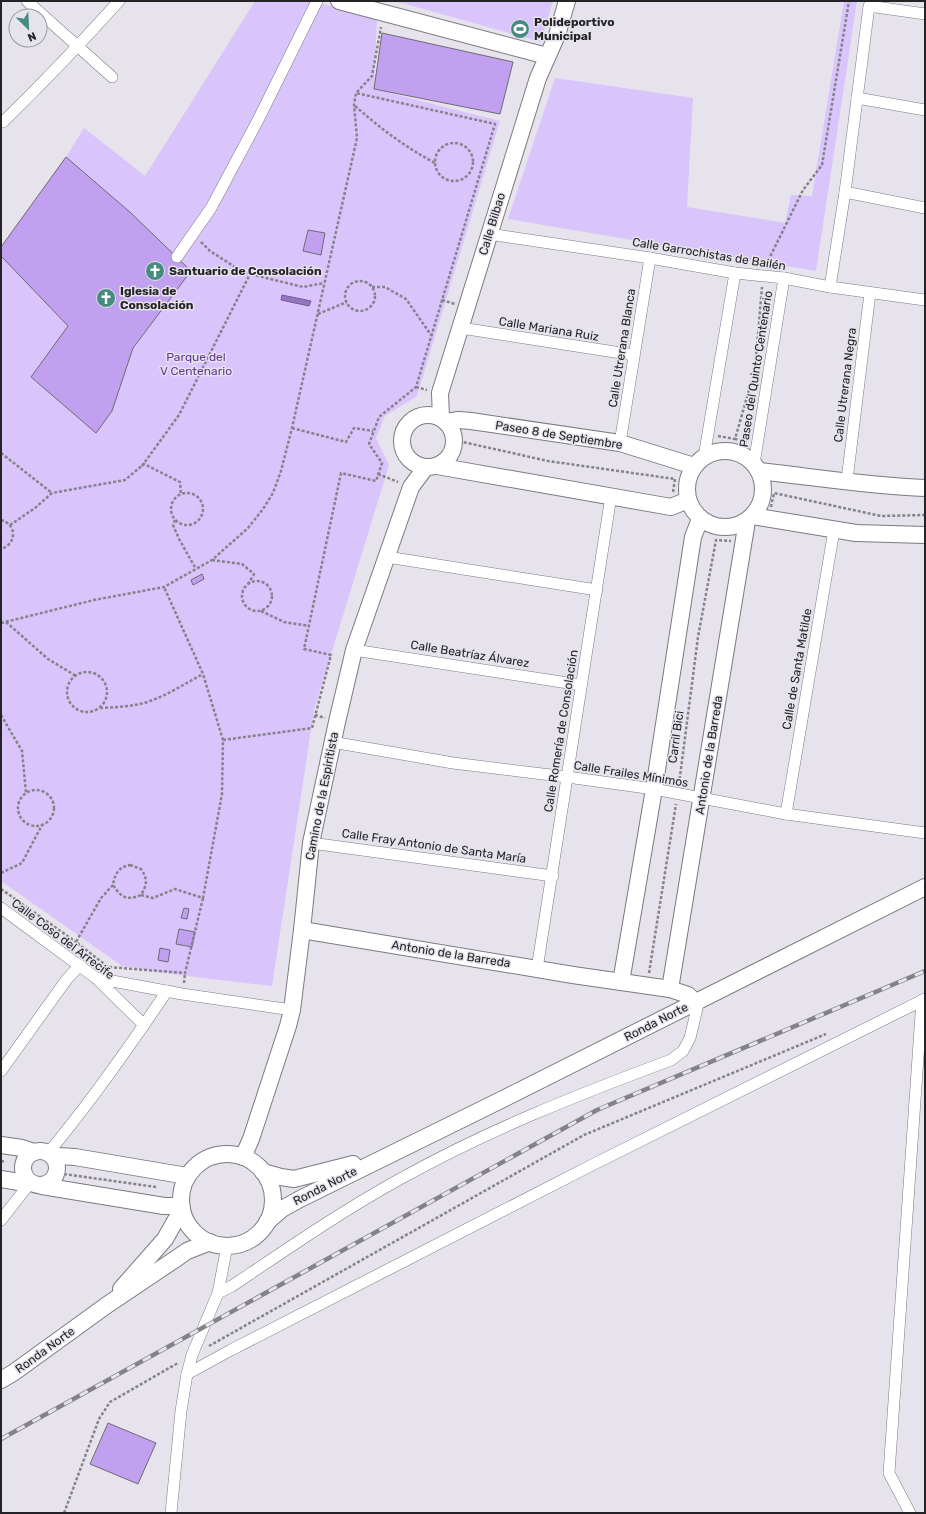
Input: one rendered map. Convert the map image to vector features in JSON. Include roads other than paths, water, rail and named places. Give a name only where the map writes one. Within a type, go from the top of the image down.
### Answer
[{"type":"street","points":[[27,1],[112,77]]},
{"type":"street","points":[[1,122],[3,122],[77,47],[119,1]]},
{"type":"street","points":[[177,257],[211,208],[258,120],[317,1]]},
{"type":"street","points":[[339,1],[547,56],[557,35],[567,1]]},
{"type":"street","points":[[830,287],[845,192],[869,6],[925,14]]},
{"type":"street","name":"Calle Bilbao","points":[[419,416],[440,393],[538,78],[547,56]]},
{"type":"street","points":[[857,98],[925,110]]},
{"type":"street","points":[[845,192],[925,208]]},
{"type":"street","name":"Calle Garrochistas de Bailén","points":[[489,234],[650,258],[735,273],[784,278],[830,287],[925,300]]},
{"type":"street","name":"Calle Utrerana Blanca","points":[[620,443],[650,258]]},
{"type":"street","points":[[735,273],[708,435],[692,461],[688,476],[686,488],[688,500],[692,510],[700,519],[711,525],[723,527],[736,526],[755,518],[856,533],[925,535]]},
{"type":"street","name":"Paseo del Quinto Centenario","points":[[756,468],[757,444],[784,278]]},
{"type":"street","name":"Calle Utrerana Negra","points":[[846,480],[870,292]]},
{"type":"street","name":"Calle Mariana Ruiz","points":[[461,328],[634,355]]},
{"type":"street","name":"Calle Bilbao","points":[[440,393],[444,420]]},
{"type":"street","points":[[425,465],[445,461],[451,454],[454,440],[452,430],[444,420],[432,415],[419,416],[411,421],[405,428],[402,436],[404,452],[425,465],[671,507],[688,500]]},
{"type":"street","name":"Paseo 8 de Septiembre","points":[[444,420],[471,421],[620,443],[692,461]]},
{"type":"street","points":[[692,461],[714,452],[725,451],[736,452],[746,457],[756,468],[763,482],[763,494],[755,518]]},
{"type":"street","name":"Camino de la Espiritista","points":[[243,1157],[251,1139],[292,1010],[312,843],[332,742],[354,650],[411,487],[425,465]]},
{"type":"street","points":[[756,468],[846,480],[862,484],[925,486]]},
{"type":"street","name":"Calle Romería de Consolación","points":[[537,969],[553,876],[611,496]]},
{"type":"street","name":"Antonio de la Barreda","points":[[670,989],[743,543],[755,518]]},
{"type":"street","points":[[621,982],[654,790],[693,537],[700,519]]},
{"type":"street","name":"Calle de Santa Matilde","points":[[786,814],[834,530]]},
{"type":"street","points":[[387,557],[597,590]]},
{"type":"street","name":"Calle Beatríaz Álvarez","points":[[354,650],[582,685]]},
{"type":"street","name":"Calle Frailes Mínimos","points":[[332,742],[453,763],[567,777],[702,797],[786,814],[925,833]]},
{"type":"street","name":"Calle Fray Antonio de Santa María","points":[[312,843],[553,876]]},
{"type":"street","name":"Ronda Norte","points":[[267,1222],[282,1209],[300,1199],[925,887]]},
{"type":"street","name":"Calle Coso del Arrecife","points":[[3,915],[80,965],[96,978],[144,1025]]},
{"type":"street","name":"Antonio de la Barreda","points":[[302,930],[537,969],[670,989],[688,995],[697,1001]]},
{"type":"street","points":[[1,1071],[67,979],[80,965]]},
{"type":"street","points":[[96,978],[167,991],[292,1010]]},
{"type":"street","points":[[33,1183],[22,1170],[23,1164],[29,1154],[45,1154],[71,1126],[167,991]]},
{"type":"street","points":[[187,1374],[238,1346],[587,1167],[923,999]]},
{"type":"street","points":[[910,1513],[889,1473],[923,999]]},
{"type":"street","points":[[218,1293],[232,1286],[354,1206],[434,1161],[535,1112],[671,1060],[683,1051],[690,1038],[697,1001]]},
{"type":"street","points":[[1,1145],[22,1148],[45,1154],[75,1157],[187,1176]]},
{"type":"street","points":[[2,1218],[33,1183],[52,1181],[55,1177],[57,1167],[45,1154]]},
{"type":"street","name":"Ronda Norte","points":[[218,1154],[231,1154],[243,1157],[254,1163],[263,1172],[270,1183],[273,1196],[272,1210],[267,1222],[260,1232],[250,1239],[239,1244],[227,1246],[210,1242],[197,1235],[187,1223],[181,1208],[182,1190],[187,1176],[195,1166],[218,1154]]},
{"type":"street","name":"Ronda Norte","points":[[263,1172],[294,1179],[387,1155]]},
{"type":"street","points":[[1,1179],[181,1208]]},
{"type":"street","name":"Ronda Norte","points":[[107,1305],[164,1239],[181,1208]]},
{"type":"street","name":"Ronda Norte","points":[[1,1380],[13,1373],[107,1305],[187,1251],[210,1242]]},
{"type":"street","points":[[171,1513],[181,1411],[187,1374],[192,1355],[218,1293],[227,1246]]},
{"type":"railway","points":[[1,1439],[597,1110],[925,971]]},
{"type":"place","name":"Polideportivo Municipal","points":[[520,29]]},
{"type":"place","name":"Santuario de Consolación","points":[[155,271]]},
{"type":"place","name":"Iglesia de Consolación","points":[[106,298]]},
{"type":"park label","name":"Parque del V Centenario","points":[[196,364]]}]
